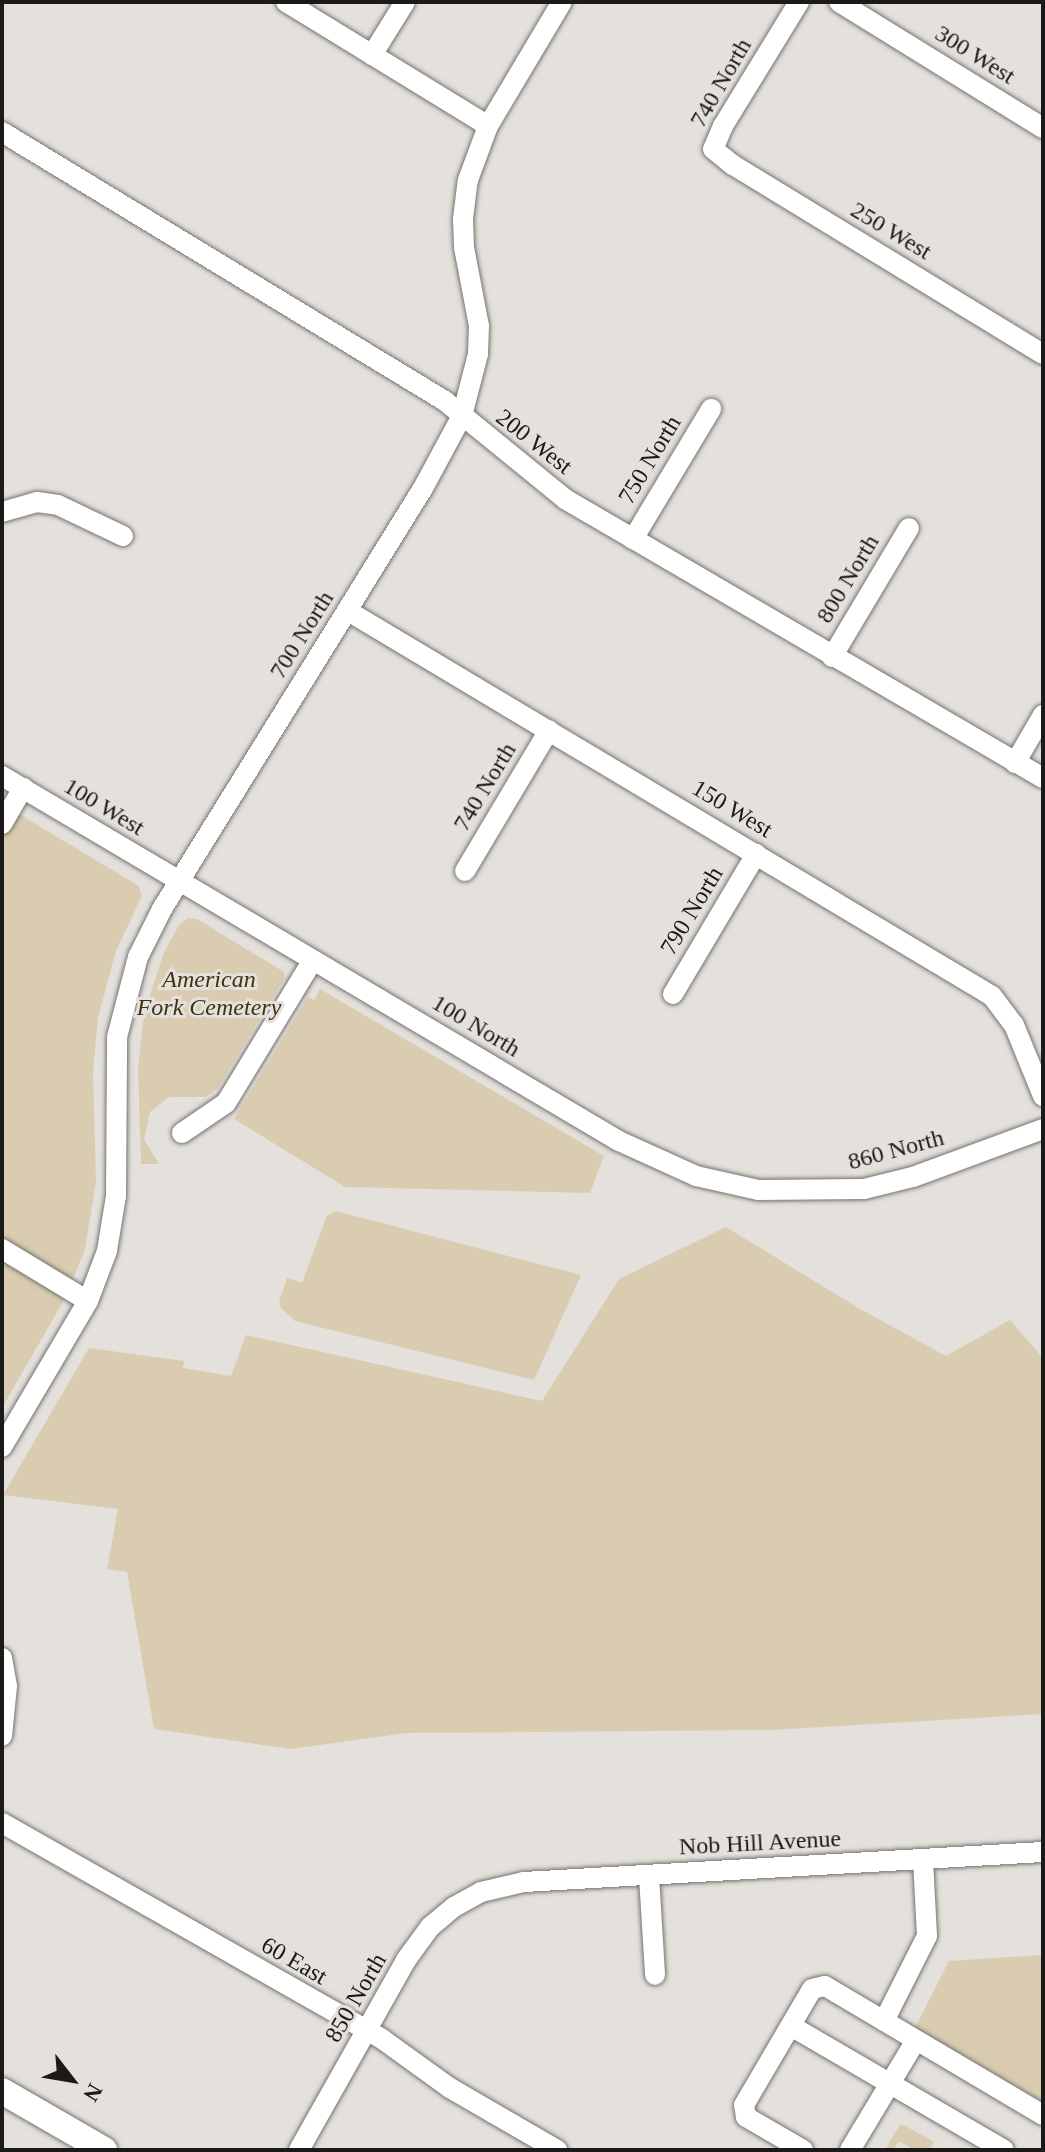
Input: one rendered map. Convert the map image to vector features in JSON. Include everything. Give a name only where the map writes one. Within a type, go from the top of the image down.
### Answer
[{"type":"main road","points":[[2,2091],[104,2150]]},
{"type":"street","points":[[286,2],[488,126]]},
{"type":"street","points":[[372,55],[405,2]]},
{"type":"street","name":"700 North","points":[[88,1301],[107,1251],[114,1217],[118,1163],[116,1059],[125,996],[149,934],[446,451],[462,416],[478,354],[479,326],[464,247],[464,201],[473,162],[488,126],[562,2]]},
{"type":"street","name":"740 North","points":[[713,149],[723,126],[799,2]]},
{"type":"street","name":"300 West","points":[[839,2],[1043,128]]},
{"type":"street","name":"200 West","points":[[5,140],[445,401],[549,488],[832,657],[1043,778]]},
{"type":"street","name":"250 West","points":[[713,149],[733,165],[1043,354]]},
{"type":"street","name":"750 North","points":[[633,539],[711,409]]},
{"type":"street","points":[[5,504],[37,502],[58,505],[123,536]]},
{"type":"street","name":"800 North","points":[[832,657],[909,528]]},
{"type":"street","name":"150 West","points":[[348,611],[992,996],[1014,1025],[1043,1096]]},
{"type":"street","points":[[1015,763],[1043,715]]},
{"type":"street","name":"740 North","points":[[465,871],[549,730]]},
{"type":"street","name":"100 West","points":[[2,776],[179,883]]},
{"type":"street","points":[[2,824],[23,788]]},
{"type":"street","name":"790 North","points":[[673,994],[756,854]]},
{"type":"street","name":"100 North","points":[[179,883],[619,1141],[696,1176],[758,1190]]},
{"type":"street","points":[[182,1133],[226,1103],[313,960]]},
{"type":"street","name":"860 North","points":[[758,1190],[864,1189],[913,1177],[1043,1129]]},
{"type":"street","points":[[2,1249],[88,1301],[2,1447]]},
{"type":"street","points":[[2,1658],[7,1700],[2,1736]]},
{"type":"street","name":"60 East","points":[[2,1823],[366,2031],[450,2088],[557,2150]]},
{"type":"street","name":"Nob Hill Avenue","points":[[481,1892],[524,1882],[1043,1852]]},
{"type":"street","points":[[884,2021],[927,1936],[923,1859]]},
{"type":"street","points":[[649,1876],[655,1975]]},
{"type":"street","name":"850 North","points":[[299,2150],[406,1960],[430,1927],[454,1907],[481,1892]]},
{"type":"street","points":[[803,2150],[746,2117],[744,2105],[812,1989],[825,1986],[1043,2115]]},
{"type":"street","points":[[791,2026],[1004,2150]]},
{"type":"street","points":[[850,2150],[916,2040]]},
{"type":"green space","name":"American Fork Cemetery","points":[[4,805],[139,886],[142,896],[116,951],[98,1017],[93,1072],[96,1181],[85,1250],[64,1300],[2,1408]]},
{"type":"green space","name":"American Fork Cemetery","points":[[188,918],[197,919],[284,972],[284,979],[218,1088],[206,1097],[169,1097],[150,1112],[144,1139],[159,1164],[141,1164],[138,1068],[144,1014],[164,952],[179,925]]},
{"type":"green space","points":[[320,989],[604,1156],[590,1193],[345,1187],[234,1119],[308,997],[314,1000]]},
{"type":"green space","points":[[336,1211],[581,1275],[534,1380],[295,1321],[281,1308],[279,1301],[287,1278],[302,1283],[327,1215]]},
{"type":"green space","points":[[726,1227],[860,1309],[946,1356],[1010,1320],[1043,1358],[1043,1714],[771,1730],[407,1733],[290,1749],[154,1729],[127,1572],[107,1569],[118,1509],[3,1495],[89,1348],[184,1361],[183,1368],[231,1376],[246,1335],[542,1401],[619,1279]]},
{"type":"green space","points":[[1043,1955],[1043,2102],[915,2028],[949,1961]]},
{"type":"green space","points":[[904,2125],[934,2142],[929,2150],[914,2150],[899,2141],[893,2150],[885,2150],[899,2126]]}]
